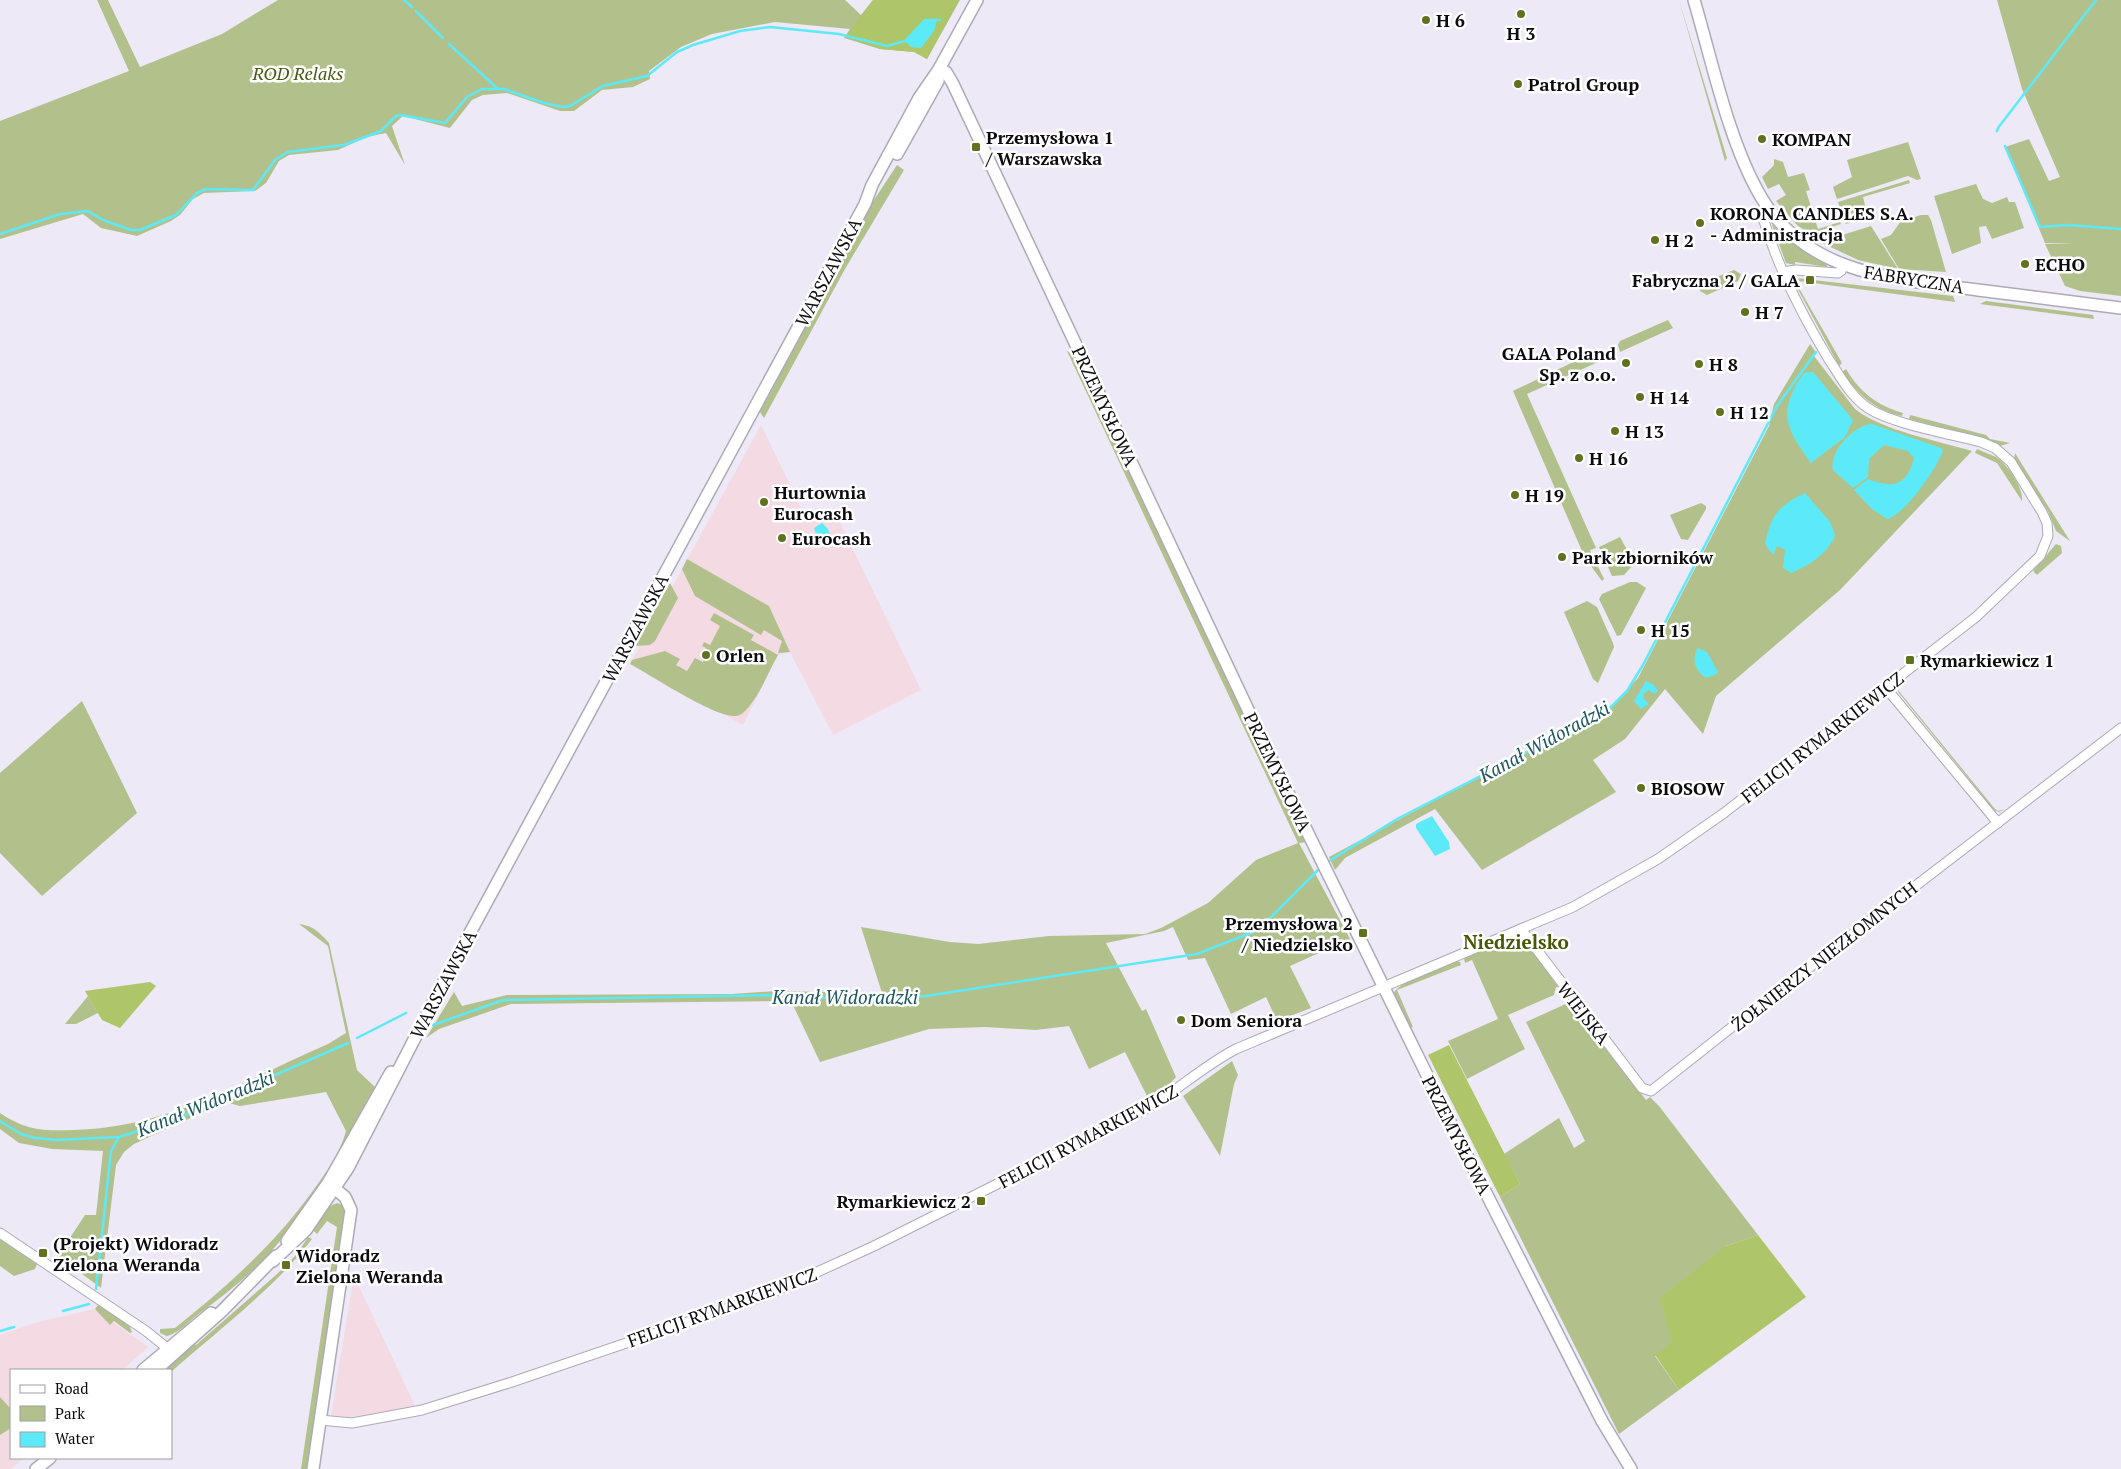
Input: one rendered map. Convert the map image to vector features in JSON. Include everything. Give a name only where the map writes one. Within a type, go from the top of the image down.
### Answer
[{"type":"street","name":"WARSZAWSKA","points":[[172,1351],[222,1312],[238,1293],[273,1261],[331,1186],[380,1089],[406,1052],[865,204],[872,185],[918,98],[940,69],[977,0]]},
{"type":"street","name":"FABRYCZNA","points":[[1694,0],[1737,143],[1757,189],[1772,213],[1786,228],[1810,247],[1844,265],[1889,279],[2121,308]]},
{"type":"street","name":"PRZEMYSŁOWA","points":[[940,69],[946,72],[953,84],[1267,750],[1598,1412],[1631,1469]]},
{"type":"street","name":"FELICJI RYMARKIEWICZ","points":[[320,1420],[340,1423],[362,1422],[444,1404],[775,1291],[874,1246],[1144,1110],[1175,1092],[1208,1066],[1236,1049],[1521,929],[1594,896],[1658,859],[1724,813],[1976,617],[2028,569],[2045,547],[2048,536],[2047,523],[2015,468],[1995,448],[1981,442],[1885,416],[1869,408],[1854,396],[1814,334],[1783,272],[1764,221],[1772,213]]},
{"type":"street","points":[[1783,272],[1796,270],[1838,273],[1844,265]]},
{"type":"street","points":[[1886,688],[1998,823]]},
{"type":"street","name":"ŻOŁNIERZY NIEZŁOMNYCH","points":[[1651,1091],[2121,728]]},
{"type":"street","name":"WIEJSKA","points":[[1521,929],[1528,941],[1642,1088],[1651,1091]]},
{"type":"street","points":[[313,1469],[351,1210],[348,1200],[331,1186]]},
{"type":"street","points":[[0,1233],[172,1351]]},
{"type":"street","points":[[145,1369],[172,1351]]},
{"type":"street","points":[[157,1369],[172,1351]]},
{"type":"street","points":[[36,1469],[49,1459]]},
{"type":"shaded area","points":[[761,425],[808,522],[834,510],[921,690],[833,735],[790,652],[778,655],[743,725],[630,664]]},
{"type":"shaded area","points":[[354,1276],[415,1407],[335,1419],[331,1415]]},
{"type":"shaded area","points":[[95,1309],[148,1347],[123,1369],[10,1369],[10,1459],[23,1459],[11,1469],[0,1469],[0,1335],[38,1322]]},
{"type":"green space","name":"ROD Relaks","points":[[97,0],[108,0],[140,67],[222,34],[278,0],[845,0],[861,15],[873,0],[960,0],[927,59],[914,52],[880,49],[844,38],[850,29],[775,22],[712,34],[681,47],[649,71],[650,79],[633,87],[602,90],[574,111],[560,111],[507,93],[483,95],[472,100],[450,128],[403,116],[392,126],[405,165],[386,133],[367,137],[338,150],[289,155],[279,161],[266,183],[255,191],[204,193],[193,199],[180,215],[171,221],[137,236],[101,228],[83,214],[0,239],[0,121],[129,71]]},
{"type":"green space","points":[[873,0],[959,0],[927,59],[914,52],[880,49],[845,37]]},
{"type":"green space","points":[[1679,0],[1727,158],[1725,161]]},
{"type":"green space","points":[[1997,0],[2121,0],[2121,296],[2080,291],[2065,286],[2045,244],[2075,244],[2045,243],[2005,147],[2029,139],[2049,181],[2060,177],[2022,89]]},
{"type":"green space","points":[[1908,142],[1921,179],[1917,180],[1908,176],[1837,199],[1833,187],[1852,177],[1847,160]]},
{"type":"green space","points":[[1774,159],[1783,162],[1788,177],[1804,173],[1810,190],[1806,191],[1818,229],[1840,222],[1841,224],[1810,234],[1797,225],[1776,201],[1786,195],[1779,184],[1768,189],[1762,177],[1774,165]]},
{"type":"green space","points":[[897,165],[904,170],[845,269],[764,418],[760,412],[872,203]]},
{"type":"green space","points":[[1909,180],[1910,183],[1863,197],[1868,217],[1846,224],[1844,221],[1838,202]]},
{"type":"green space","points":[[1976,184],[1983,199],[1992,203],[2007,197],[2009,202],[2015,202],[2024,228],[1992,239],[1986,226],[1979,227],[1981,243],[1952,254],[1934,196]]},
{"type":"green space","points":[[1921,215],[1928,215],[1931,220],[1946,272],[1899,269],[1881,239],[1891,235],[1901,221]]},
{"type":"green space","points":[[1772,225],[1805,251],[1827,265],[1827,267],[1795,262],[1795,265],[1786,263]]},
{"type":"green space","points":[[1871,226],[1898,269],[1858,260],[1820,242]]},
{"type":"green space","points":[[1734,270],[1741,274],[1738,281],[1707,295],[1700,291],[1699,288],[1702,283]]},
{"type":"green space","points":[[1792,278],[1807,279],[1807,282],[1797,281],[1796,283],[1842,363],[1839,366]]},
{"type":"green space","points":[[1813,280],[1953,296],[1955,302],[1813,283]]},
{"type":"green space","points":[[1986,301],[2093,315],[2094,319],[1980,304]]},
{"type":"green space","points":[[1668,320],[1673,328],[1620,352],[1618,345],[1620,341]]},
{"type":"green space","points":[[1810,344],[1815,351],[1814,356],[1855,409],[1879,423],[1894,429],[1972,451],[1840,590],[1716,696],[1703,734],[1665,689],[1625,739],[1593,760],[1616,792],[1482,870],[1435,809],[1345,858],[1335,870],[1329,857],[1612,705],[1638,678],[1769,426],[1774,404]]},
{"type":"green space","points":[[1067,351],[1072,354],[1308,842],[1299,843],[1350,939],[1290,966],[1311,1008],[1277,1021],[1266,997],[1231,1014],[1205,958],[1188,960],[1173,927],[1164,931],[1106,943],[1142,1011],[1146,1009],[1176,1077],[1168,1086],[1148,1098],[1125,1052],[1089,1069],[1069,1026],[1036,1030],[985,1027],[929,1029],[820,1062],[791,1001],[511,1004],[439,1029],[426,1038],[454,992],[462,1006],[507,995],[731,994],[776,991],[882,993],[861,927],[950,942],[978,944],[1049,936],[1145,934],[1161,928],[1208,903],[1256,860],[1298,843]]},
{"type":"green space","points":[[1596,351],[1606,354],[1607,358],[1527,394],[1596,548],[1590,550],[1604,579],[1602,581],[1585,558],[1513,391]]},
{"type":"green space","points":[[1846,369],[1870,397],[1893,410],[1903,413],[1902,416],[1883,410],[1868,400],[1842,372]]},
{"type":"green space","points":[[1910,415],[1986,435],[1990,439],[2010,443],[2000,446],[1981,438],[1909,419]]},
{"type":"green space","points":[[1977,449],[1996,457],[2005,465],[2018,483],[2022,501],[1997,463],[1975,453]]},
{"type":"green space","points":[[2015,453],[2070,541],[2056,531],[2048,511],[2014,460]]},
{"type":"green space","points":[[1701,503],[1706,506],[1706,509],[1688,540],[1681,539],[1670,515]]},
{"type":"green space","points":[[1620,537],[1632,559],[1632,566],[1624,575],[1612,576],[1599,547]]},
{"type":"green space","points":[[2056,544],[2061,546],[2062,553],[2037,575],[2033,571]]},
{"type":"green space","points":[[687,559],[769,606],[790,652],[778,653],[782,641],[764,630],[761,635],[695,596],[682,569]]},
{"type":"green space","points":[[1630,582],[1637,582],[1646,588],[1621,635],[1617,636],[1599,599],[1602,594]]},
{"type":"green space","points":[[670,583],[678,598],[655,641],[650,645],[635,646]]},
{"type":"green space","points":[[1587,601],[1597,607],[1614,647],[1598,683],[1593,679],[1564,612]]},
{"type":"green space","points":[[714,613],[754,635],[751,640],[778,655],[755,698],[745,711],[737,716],[726,715],[699,703],[630,664],[632,660],[665,651],[680,659],[676,665],[687,671],[695,658],[703,662],[707,654],[704,652],[706,648],[702,646],[704,642],[710,645],[720,626],[710,620]]},
{"type":"green space","points":[[1902,680],[1907,680],[1898,690],[1995,809],[1998,811],[2005,809],[1999,812],[1994,810],[1899,693],[1897,689],[1903,682]]},
{"type":"green space","points":[[82,701],[137,813],[42,896],[0,853],[0,773]]},
{"type":"green space","points":[[299,924],[316,930],[329,943],[357,1070],[377,1089],[323,1179],[279,1242],[236,1285],[181,1329],[167,1336],[160,1333],[160,1329],[175,1328],[233,1279],[286,1225],[326,1172],[338,1152],[346,1131],[326,1092],[240,1106],[225,1102],[134,1144],[124,1152],[116,1165],[101,1288],[58,1256],[85,1215],[96,1215],[103,1151],[52,1149],[19,1143],[0,1129],[0,1113],[27,1127],[54,1130],[110,1127],[143,1120],[206,1100],[328,1044],[346,1033],[328,946]]},
{"type":"green space","points":[[1506,939],[1521,943],[1529,949],[1558,987],[1556,987],[1554,995],[1508,1015],[1525,1049],[1467,1079],[1448,1041],[1498,1019],[1472,960],[1465,963],[1464,958]]},
{"type":"green space","points":[[1456,961],[1460,962],[1461,965],[1397,990],[1413,1027],[1408,1028],[1393,995],[1396,990],[1411,980]]},
{"type":"green space","points":[[150,982],[156,986],[120,1028],[102,1020],[85,991]]},
{"type":"green space","points":[[88,996],[98,1013],[76,1024],[65,1024]]},
{"type":"green space","points":[[1570,1002],[1646,1100],[1650,1097],[1659,1106],[1758,1235],[1726,1246],[1672,1343],[1655,1356],[1679,1390],[1619,1434],[1500,1197],[1520,1184],[1504,1154],[1559,1118],[1574,1148],[1585,1141],[1526,1022]]},
{"type":"green space","points":[[1449,1045],[1520,1184],[1500,1197],[1428,1055]]},
{"type":"green space","points":[[1232,1061],[1238,1075],[1234,1084],[1220,1156],[1183,1096]]},
{"type":"green space","points":[[337,1203],[342,1205],[346,1212],[307,1469],[301,1469],[337,1227],[327,1221],[317,1234],[312,1229],[328,1207]]},
{"type":"green space","points":[[1758,1235],[1806,1297],[1679,1390],[1655,1355],[1672,1342],[1660,1298],[1726,1246]]},
{"type":"green space","points":[[308,1237],[312,1239],[282,1274],[245,1308],[172,1371],[172,1369],[162,1369],[193,1342],[196,1345],[276,1275],[297,1254]]},
{"type":"green space","points":[[0,1239],[37,1264],[35,1269],[14,1276],[0,1266]]},
{"type":"green space","points":[[99,1304],[129,1325],[132,1332],[130,1333],[114,1321],[110,1325],[95,1309]]},
{"type":"green space","points":[[0,1397],[10,1408],[10,1429],[0,1435]]},
{"type":"water","points":[[933,19],[937,20],[934,31],[921,48],[911,47],[905,41],[921,24]]},
{"type":"water","points":[[1813,372],[1853,420],[1845,437],[1811,463],[1795,440],[1790,429],[1787,409],[1795,386],[1804,373]]},
{"type":"water","points":[[1872,424],[1941,448],[1943,451],[1920,490],[1903,509],[1887,519],[1872,509],[1854,490],[1868,479],[1885,484],[1898,483],[1903,480],[1914,458],[1908,451],[1884,445],[1869,459],[1868,477],[1853,488],[1833,470],[1835,455],[1844,440],[1865,425]]},
{"type":"water","points":[[1805,493],[1830,522],[1835,535],[1823,553],[1804,567],[1791,573],[1783,568],[1785,550],[1777,546],[1773,555],[1765,544],[1770,526],[1777,513],[1788,502]]},
{"type":"water","points":[[822,523],[828,529],[833,543],[825,547],[817,537],[814,528]]},
{"type":"water","points":[[1698,648],[1707,652],[1718,672],[1715,675],[1706,678],[1699,672],[1695,664]]},
{"type":"water","points":[[1646,681],[1654,685],[1658,691],[1654,694],[1649,690],[1644,693],[1643,698],[1649,704],[1641,709],[1634,701]]},
{"type":"water","points":[[1432,816],[1449,842],[1450,849],[1435,856],[1416,828],[1416,824]]},
{"type":"waterway","points":[[404,0],[412,7]]},
{"type":"waterway","points":[[1997,131],[2096,0]]},
{"type":"waterway","points":[[416,11],[443,38]]},
{"type":"waterway","points":[[0,234],[60,214],[88,211],[103,220],[131,230],[140,230],[176,215],[197,193],[206,189],[253,190],[276,159],[288,152],[344,145],[381,131],[396,116],[400,115],[445,123],[467,97],[482,89],[504,89],[544,103],[563,107],[570,106],[603,86],[647,76],[677,52],[693,45],[740,31],[770,27],[839,34],[887,46],[905,41],[925,20],[940,20]]},
{"type":"waterway","points":[[449,44],[498,89]]},
{"type":"waterway","name":"Kanał Widoradzki","points":[[2005,146],[2040,227],[2068,225],[2121,229]]},
{"type":"waterway","name":"Kanał Widoradzki","points":[[1329,861],[1397,819],[1607,711],[1627,691],[1643,665],[1777,406],[1816,352]]},
{"type":"waterway","name":"Kanał Widoradzki","points":[[433,1025],[503,1000],[783,995],[857,1000],[926,996],[1197,954],[1258,930],[1318,870]]},
{"type":"waterway","name":"Kanał Widoradzki","points":[[357,1038],[406,1013]]},
{"type":"waterway","name":"Kanał Widoradzki","points":[[0,1121],[21,1134],[35,1138],[56,1140],[119,1137],[171,1121],[348,1043]]},
{"type":"waterway","points":[[96,1289],[111,1151],[119,1137]]},
{"type":"waterway","points":[[63,1311],[89,1304]]},
{"type":"waterway","points":[[0,1331],[14,1327]]},
{"type":"place","name":"H 3","points":[[1521,14]]},
{"type":"place","name":"H 6","points":[[1426,20]]},
{"type":"place","name":"Patrol Group","points":[[1518,84]]},
{"type":"place","name":"KOMPAN","points":[[1762,139]]},
{"type":"place","name":"Przemysłowa 1 / Warszawska","points":[[976,147]]},
{"type":"place","name":"KORONA CANDLES S.A. - Administracja","points":[[1700,223]]},
{"type":"place","name":"H 2","points":[[1655,240]]},
{"type":"place","name":"ECHO","points":[[2025,264]]},
{"type":"place","name":"Fabryczna 2 / GALA","points":[[1810,280]]},
{"type":"place","name":"H 7","points":[[1745,312]]},
{"type":"place","name":"GALA Poland Sp. z o.o.","points":[[1626,363]]},
{"type":"place","name":"H 8","points":[[1699,364]]},
{"type":"place","name":"H 14","points":[[1640,397]]},
{"type":"place","name":"H 12","points":[[1720,412]]},
{"type":"place","name":"H 13","points":[[1615,431]]},
{"type":"place","name":"H 16","points":[[1579,458]]},
{"type":"place","name":"H 19","points":[[1515,495]]},
{"type":"place","name":"Hurtownia Eurocash","points":[[764,502]]},
{"type":"place","name":"Eurocash","points":[[782,538]]},
{"type":"place","name":"Park zbiorników","points":[[1562,557]]},
{"type":"place","name":"H 15","points":[[1641,630]]},
{"type":"place","name":"Orlen","points":[[706,655]]},
{"type":"place","name":"Rymarkiewicz 1","points":[[1910,660]]},
{"type":"place","name":"BIOSOW","points":[[1641,788]]},
{"type":"place","name":"Przemysłowa 2 / Niedzielsko","points":[[1363,933]]},
{"type":"place","name":"Dom Seniora","points":[[1181,1020]]},
{"type":"place","name":"Rymarkiewicz 2","points":[[981,1201]]},
{"type":"place","name":"(Projekt) Widoradz Zielona Weranda","points":[[43,1253]]},
{"type":"place","name":"Widoradz Zielona Weranda","points":[[286,1265]]},
{"type":"district","name":"Niedzielsko","points":[[1516,941]]}]
